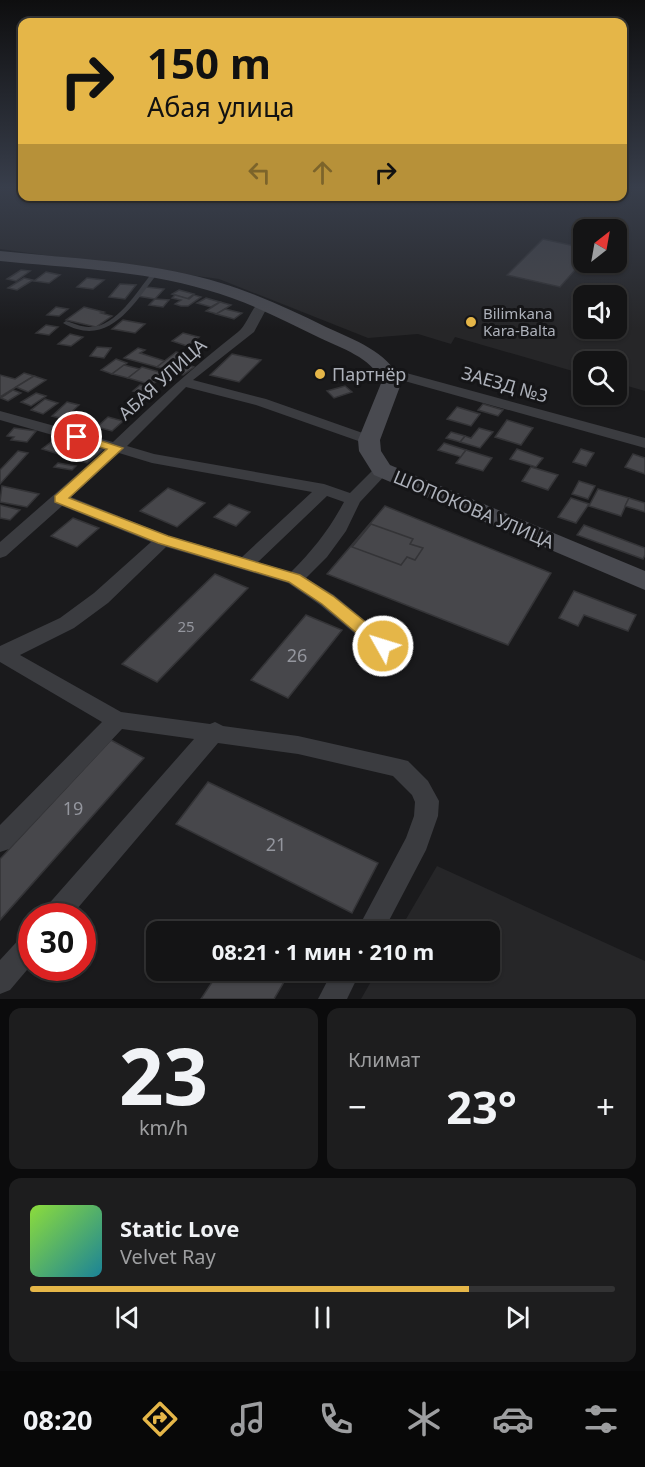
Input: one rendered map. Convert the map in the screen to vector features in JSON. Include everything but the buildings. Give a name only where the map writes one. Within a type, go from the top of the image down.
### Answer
[{"type":"street","points":[[0,256],[154,274],[212,286],[263,304],[361,350],[382,364],[392,381],[369,440],[261,402],[183,382]]},
{"type":"street","name":"АБАЯ УЛИЦА","points":[[0,552],[7,537],[60,499],[183,382],[250,329],[263,304]]},
{"type":"street","name":"ЗАЕЗД №3","points":[[388,372],[645,443]]},
{"type":"street","points":[[0,416],[164,460],[324,489],[352,500]]},
{"type":"street","name":"ШОПОКОВА УЛИЦА","points":[[369,440],[370,451],[382,470],[645,581]]},
{"type":"street","points":[[294,579],[321,553],[337,531],[352,500],[382,470]]},
{"type":"street","points":[[245,565],[324,489]]},
{"type":"street","points":[[60,499],[163,540],[294,579],[327,600],[383,646]]},
{"type":"street","points":[[1,654],[67,623],[101,598],[163,540]]},
{"type":"street","points":[[1,654],[117,720],[215,731],[298,745],[400,768],[420,788],[427,801],[426,816],[417,842],[375,921]]},
{"type":"street","points":[[0,841],[117,720]]},
{"type":"street","points":[[66,903],[215,731]]},
{"type":"street","points":[[0,980],[18,960]]},
{"type":"street","points":[[332,999],[342,981]]},
{"type":"lane","points":[[66,323],[90,329],[115,321],[154,274]]},
{"type":"shaded area","points":[[0,236],[573,236],[573,273],[627,273],[627,236],[645,236],[645,391],[627,386],[627,351],[573,351],[573,371],[455,337],[451,344],[418,334],[368,338],[219,279],[0,249]]},
{"type":"shaded area","points":[[437,866],[645,961],[645,999],[361,999],[371,981],[500,981],[500,921],[405,921]]},
{"type":"place","name":"Bilimkana Kara-Balta","points":[[471,322]]},
{"type":"place","name":"Партнёр","points":[[320,374]]},
{"type":"route","points":[[77,437],[116,448],[60,499],[163,540],[294,579],[327,600],[383,646]]}]
